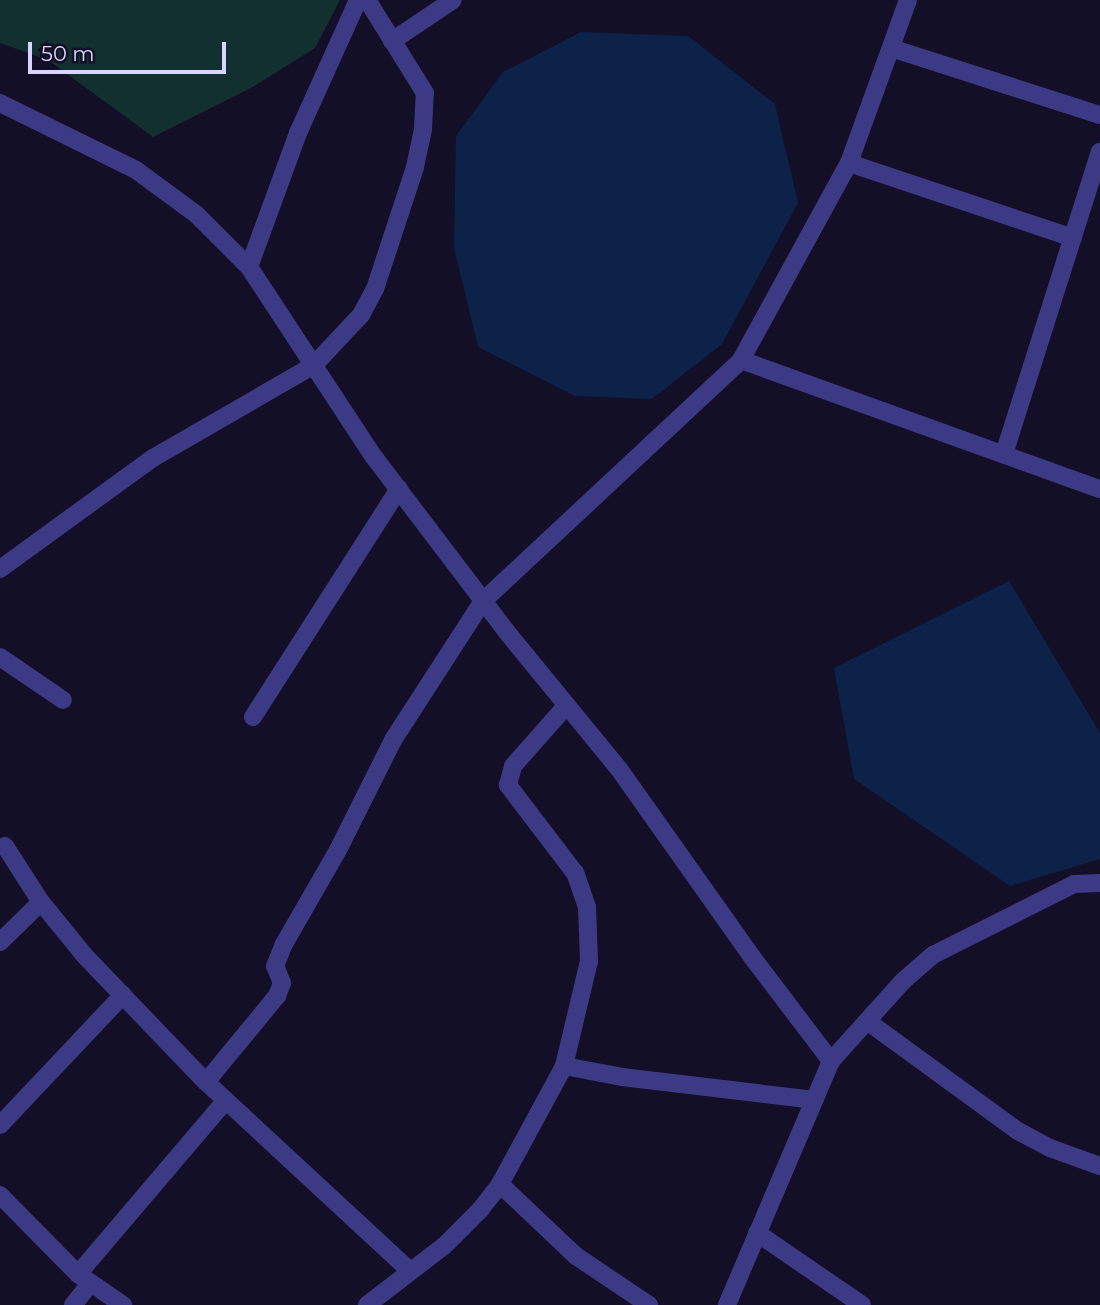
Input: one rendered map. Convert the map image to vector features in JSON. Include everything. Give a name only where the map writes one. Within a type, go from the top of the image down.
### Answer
[{"type":"street","points":[[249,267],[298,133],[358,0]]},
{"type":"street","points":[[0,569],[153,458],[314,365],[361,315],[375,289],[415,167],[423,128],[425,93],[367,0]]},
{"type":"street","points":[[393,41],[453,0]]},
{"type":"street","points":[[206,1082],[277,996],[282,984],[275,966],[284,944],[338,850],[393,740],[484,601],[741,360],[849,163],[908,0]]},
{"type":"street","points":[[891,48],[1100,115]]},
{"type":"street","points":[[0,103],[136,170],[197,215],[249,267],[399,489],[484,601],[619,769],[752,957],[831,1061]]},
{"type":"street","points":[[1004,454],[1100,152]]},
{"type":"street","points":[[849,163],[1073,238]]},
{"type":"street","points":[[741,360],[1100,489]]},
{"type":"street","points":[[253,717],[399,489]]},
{"type":"street","points":[[0,657],[63,700]]},
{"type":"street","points":[[367,1305],[444,1245],[480,1210],[500,1184],[564,1066],[589,961],[587,907],[575,873],[508,785],[513,766],[567,705]]},
{"type":"street","points":[[5,846],[41,902],[84,955],[206,1082],[410,1271]]},
{"type":"street","points":[[727,1305],[831,1061],[933,955],[1074,884],[1100,883]]},
{"type":"street","points":[[0,942],[41,902]]},
{"type":"street","points":[[0,1125],[123,995]]},
{"type":"street","points":[[867,1021],[1018,1131],[1051,1148],[1100,1166]]},
{"type":"street","points":[[564,1066],[622,1077],[815,1100]]},
{"type":"street","points":[[73,1305],[84,1279],[226,1100]]},
{"type":"street","points":[[500,1184],[576,1256],[649,1305]]},
{"type":"street","points":[[0,1195],[84,1279],[123,1305]]},
{"type":"street","points":[[757,1233],[862,1305]]},
{"type":"green space","points":[[0,0],[340,0],[315,48],[251,88],[153,137],[48,60],[0,43]]},
{"type":"water","points":[[581,32],[688,36],[775,104],[798,203],[722,344],[652,399],[575,396],[478,347],[454,248],[456,136],[503,72]]},
{"type":"water","points":[[1009,581],[1100,733],[1100,859],[1010,886],[854,779],[834,668]]}]
